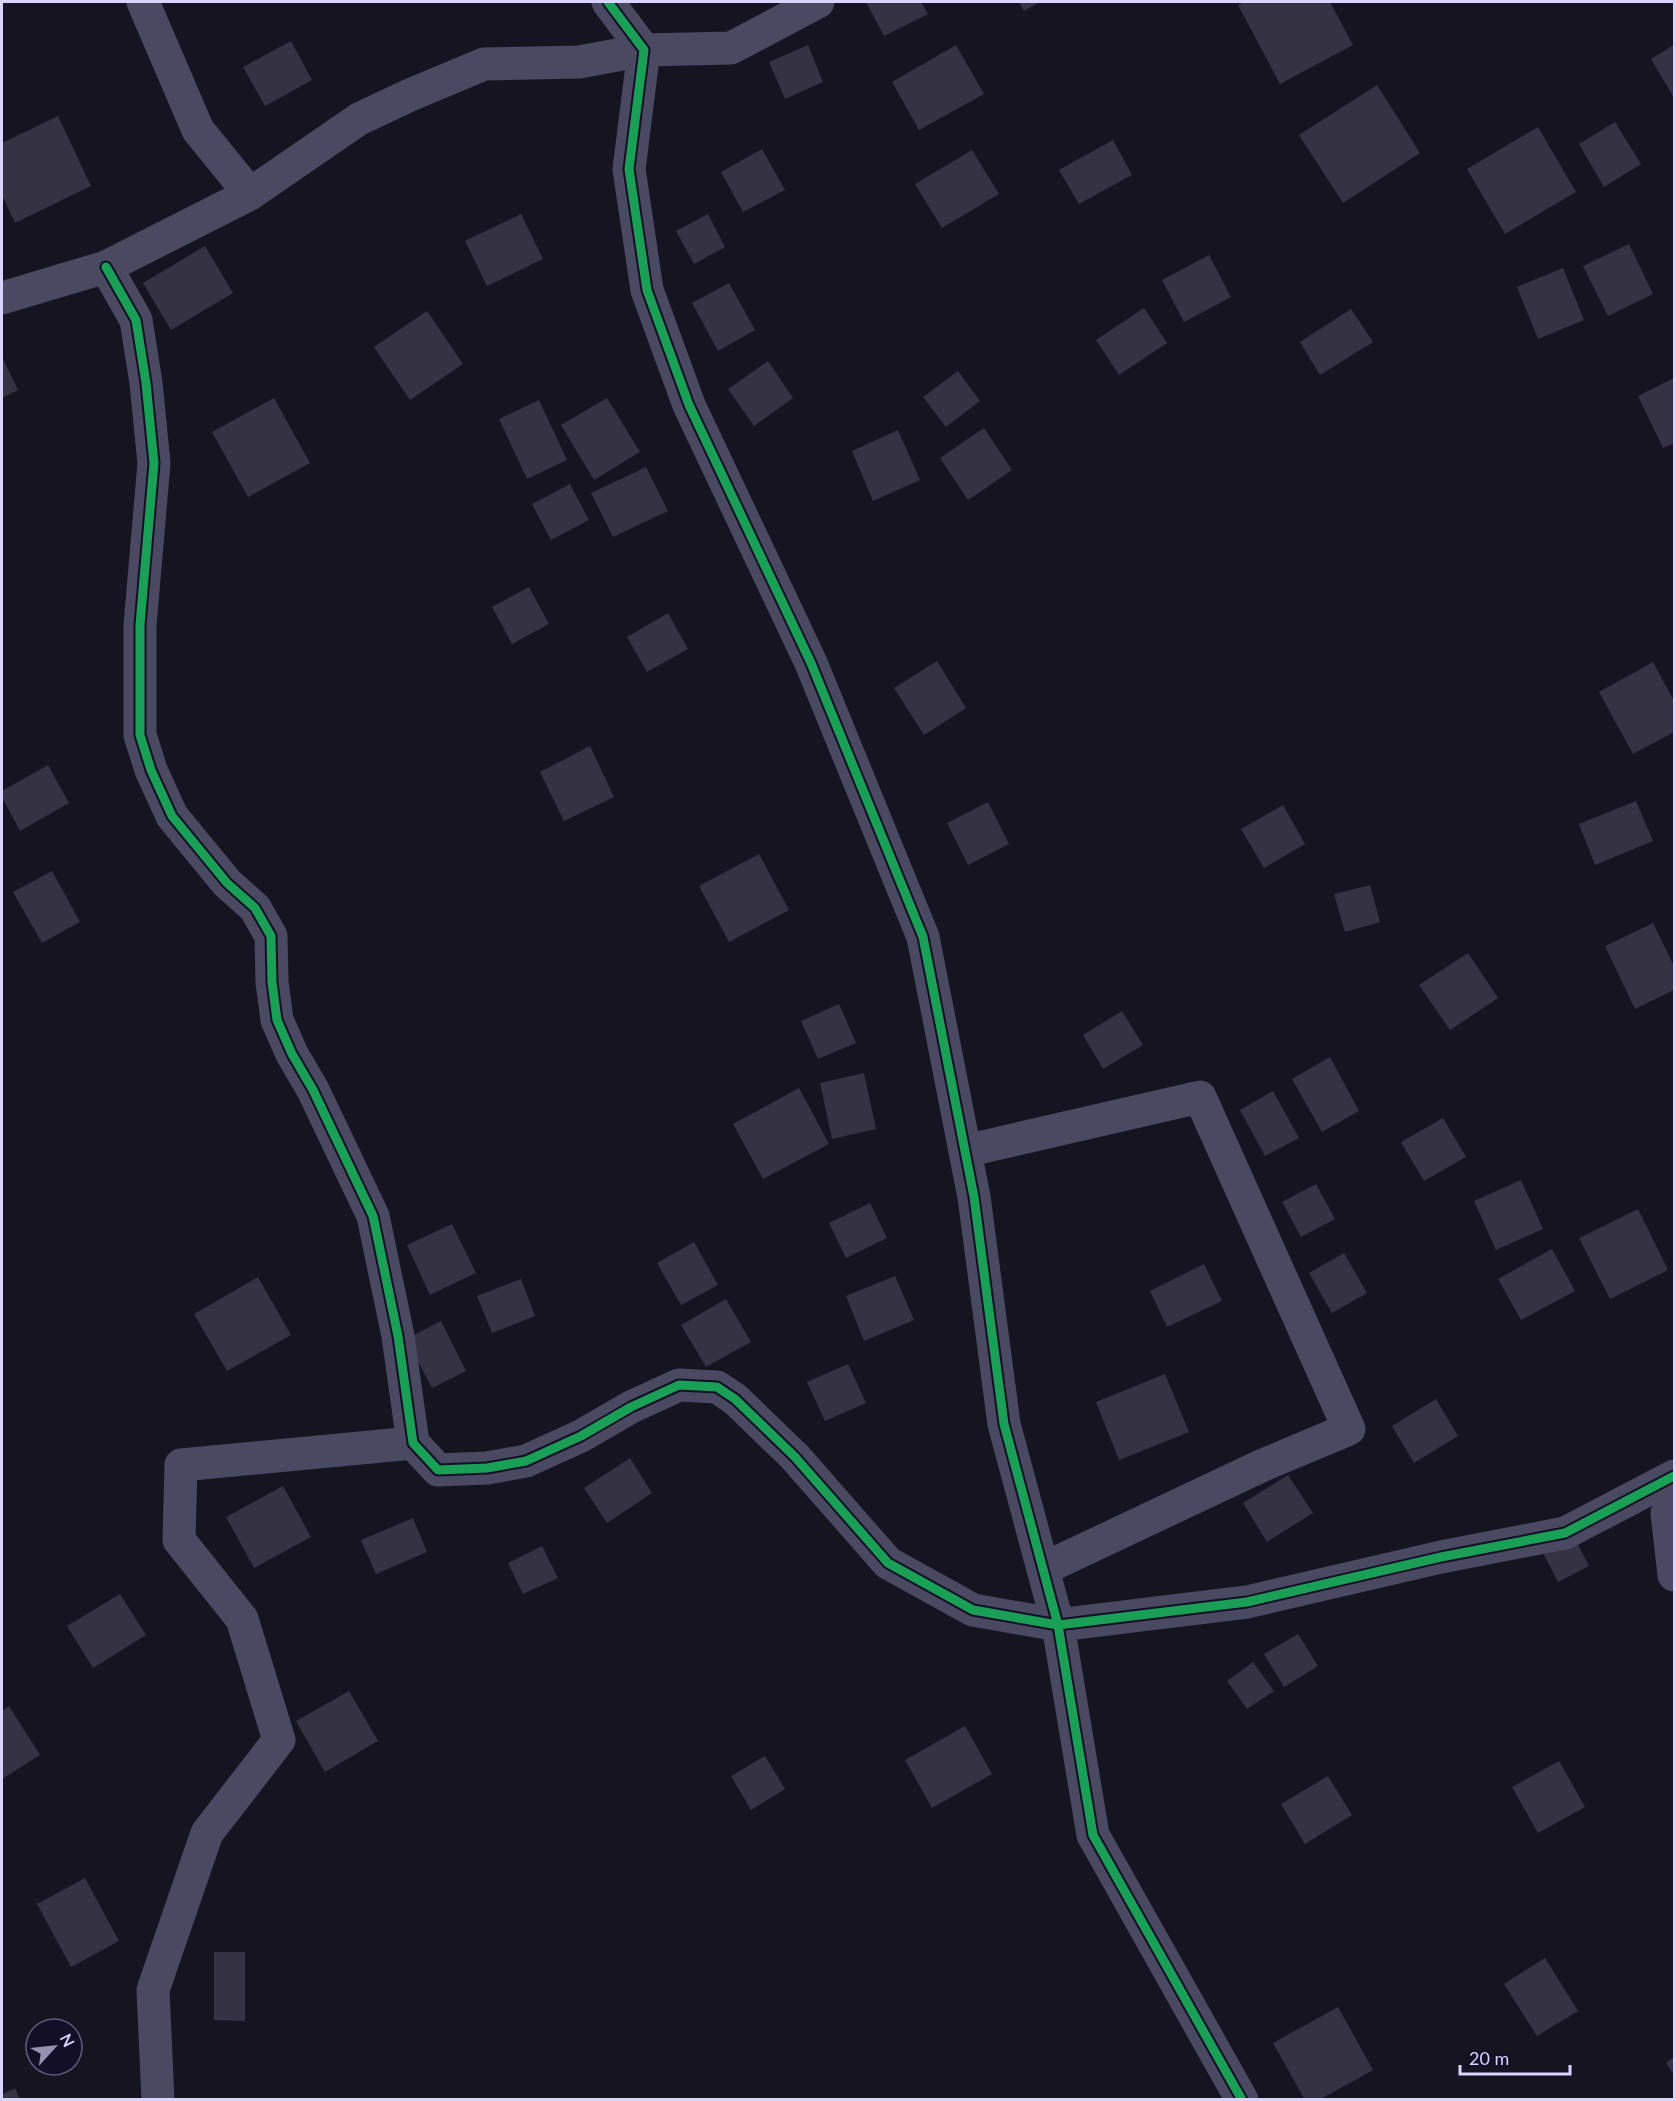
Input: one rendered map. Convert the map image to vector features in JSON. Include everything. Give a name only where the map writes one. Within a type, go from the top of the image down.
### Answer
[{"type":"street","points":[[143,2],[198,130],[250,194]]},
{"type":"street","points":[[608,2],[644,50],[629,170],[647,290],[689,405],[811,663],[923,937],[974,1197],[1004,1424],[1058,1625],[1093,1835],[1242,2100]]},
{"type":"street","points":[[2,298],[106,267],[250,194],[359,119],[484,64],[579,62],[644,50],[731,48],[818,2]]},
{"type":"street","points":[[106,267],[136,320],[146,383],[154,463],[140,625],[140,735],[151,770],[172,816],[227,883],[255,908],[271,936],[272,982],[278,1020],[292,1054],[313,1090],[373,1216],[398,1336],[413,1443],[438,1470],[487,1468],[526,1461],[581,1436],[631,1407],[679,1385],[717,1387],[735,1399],[795,1457],[888,1563],[973,1610],[1058,1625],[1247,1602],[1441,1557],[1565,1533],[1674,1476]]},
{"type":"street","points":[[965,1151],[1200,1097],[1349,1429],[1261,1466],[1043,1569]]},
{"type":"street","points":[[158,2100],[153,1990],[207,1833],[279,1740],[242,1619],[179,1540],[181,1465],[413,1443]]},
{"type":"street","points":[[1674,1501],[1667,1513],[1674,1575]]},
{"type":"building","points":[[866,2],[921,2],[928,14],[884,36]]},
{"type":"building","points":[[1019,2],[1040,2],[1024,11]]},
{"type":"building","points":[[1244,2],[1330,2],[1353,45],[1280,84],[1238,5]]},
{"type":"building","points":[[291,41],[312,80],[265,106],[243,67]]},
{"type":"building","points":[[808,45],[823,82],[785,99],[769,62]]},
{"type":"building","points":[[956,45],[984,94],[919,130],[892,82]]},
{"type":"building","points":[[1674,45],[1674,98],[1651,59]]},
{"type":"building","points":[[1377,85],[1420,153],[1343,203],[1299,135]]},
{"type":"building","points":[[58,116],[91,186],[15,223],[2,195],[2,143]]},
{"type":"building","points":[[1615,122],[1641,164],[1604,187],[1579,144]]},
{"type":"building","points":[[1538,127],[1576,192],[1505,234],[1467,169]]},
{"type":"building","points":[[1113,140],[1132,175],[1079,204],[1059,170]]},
{"type":"building","points":[[762,149],[785,190],[743,212],[721,172]]},
{"type":"building","points":[[972,150],[999,194],[942,228],[915,184]]},
{"type":"building","points":[[521,214],[543,259],[487,286],[465,241]]},
{"type":"building","points":[[708,214],[725,247],[694,264],[676,231]]},
{"type":"building","points":[[1629,244],[1653,294],[1608,316],[1583,266]]},
{"type":"building","points":[[205,246],[233,293],[171,330],[143,283]]},
{"type":"building","points":[[1209,255],[1231,297],[1184,322],[1162,280]]},
{"type":"building","points":[[1563,268],[1584,320],[1538,339],[1517,287]]},
{"type":"building","points":[[729,283],[755,330],[718,351],[692,303]]},
{"type":"building","points":[[1144,308],[1167,343],[1119,375],[1096,340]]},
{"type":"building","points":[[1351,309],[1373,342],[1320,375],[1300,342]]},
{"type":"building","points":[[427,311],[463,364],[410,400],[374,347]]},
{"type":"building","points":[[2,357],[18,390],[2,398]]},
{"type":"building","points":[[768,361],[793,398],[754,426],[728,389]]},
{"type":"building","points":[[958,371],[980,401],[946,427],[923,397]]},
{"type":"building","points":[[1674,378],[1674,443],[1663,448],[1638,396]]},
{"type":"building","points":[[274,398],[310,463],[248,497],[212,432]]},
{"type":"building","points":[[607,398],[640,452],[594,480],[561,425]]},
{"type":"building","points":[[539,400],[567,460],[527,479],[499,419]]},
{"type":"building","points":[[984,428],[1012,470],[968,500],[940,458]]},
{"type":"building","points":[[898,430],[920,480],[873,501],[852,451]]},
{"type":"building","points":[[646,467],[668,511],[613,537],[591,493]]},
{"type":"building","points":[[570,484],[589,520],[551,540],[532,504]]},
{"type":"building","points":[[529,587],[549,624],[512,644],[492,607]]},
{"type":"building","points":[[668,613],[688,649],[647,672],[627,637]]},
{"type":"building","points":[[937,661],[966,708],[924,735],[894,688]]},
{"type":"building","points":[[1653,662],[1674,701],[1674,732],[1633,754],[1599,692]]},
{"type":"building","points":[[590,746],[614,797],[564,821],[540,772]]},
{"type":"building","points":[[48,765],[69,803],[20,831],[2,797],[2,791]]},
{"type":"building","points":[[1636,801],[1653,841],[1595,865],[1579,824]]},
{"type":"building","points":[[988,802],[1009,844],[968,865],[947,823]]},
{"type":"building","points":[[1283,805],[1305,844],[1264,868],[1241,829]]},
{"type":"building","points":[[759,854],[789,910],[729,942],[699,886]]},
{"type":"building","points":[[52,871],[80,922],[42,943],[13,892]]},
{"type":"building","points":[[1370,885],[1380,922],[1345,932],[1334,894]]},
{"type":"building","points":[[1653,923],[1674,966],[1674,990],[1635,1009],[1605,946]]},
{"type":"building","points":[[1468,953],[1498,998],[1450,1030],[1419,985]]},
{"type":"building","points":[[839,1004],[856,1043],[818,1059],[801,1021]]},
{"type":"building","points":[[1122,1011],[1143,1045],[1103,1069],[1083,1035]]},
{"type":"building","points":[[1330,1057],[1359,1111],[1322,1132],[1292,1079]]},
{"type":"building","points":[[864,1073],[876,1129],[832,1139],[820,1083]]},
{"type":"building","points":[[799,1088],[829,1144],[763,1179],[733,1124]]},
{"type":"building","points":[[1273,1091],[1299,1138],[1265,1156],[1240,1110]]},
{"type":"building","points":[[1443,1118],[1466,1157],[1424,1181],[1401,1142]]},
{"type":"building","points":[[1521,1180],[1543,1229],[1496,1250],[1474,1201]]},
{"type":"building","points":[[1316,1184],[1335,1219],[1301,1237],[1282,1202]]},
{"type":"building","points":[[870,1203],[887,1238],[846,1258],[829,1223]]},
{"type":"building","points":[[1638,1209],[1668,1270],[1610,1299],[1579,1238]]},
{"type":"building","points":[[452,1224],[476,1273],[430,1295],[407,1245]]},
{"type":"building","points":[[694,1242],[718,1285],[681,1305],[657,1263]]},
{"type":"building","points":[[1552,1249],[1575,1291],[1521,1320],[1498,1279]]},
{"type":"building","points":[[1344,1253],[1367,1293],[1332,1313],[1309,1273]]},
{"type":"building","points":[[1204,1264],[1222,1301],[1167,1327],[1150,1291]]},
{"type":"building","points":[[895,1276],[914,1320],[864,1341],[846,1296]]},
{"type":"building","points":[[258,1277],[291,1335],[227,1371],[194,1314]]},
{"type":"building","points":[[521,1279],[535,1316],[492,1333],[477,1296]]},
{"type":"building","points":[[726,1299],[751,1342],[706,1367],[681,1325]]},
{"type":"building","points":[[441,1321],[466,1371],[432,1388],[406,1339]]},
{"type":"building","points":[[848,1364],[866,1403],[825,1421],[807,1382]]},
{"type":"building","points":[[1165,1374],[1189,1432],[1119,1460],[1096,1402]]},
{"type":"building","points":[[1436,1399],[1458,1436],[1414,1463],[1392,1426]]},
{"type":"building","points":[[630,1458],[652,1493],[607,1523],[584,1488]]},
{"type":"building","points":[[1288,1475],[1313,1513],[1267,1542],[1243,1503]]},
{"type":"building","points":[[283,1486],[311,1537],[254,1568],[226,1517]]},
{"type":"building","points":[[413,1518],[427,1552],[376,1574],[361,1540]]},
{"type":"building","points":[[1574,1537],[1589,1566],[1558,1582],[1543,1553]]},
{"type":"building","points":[[542,1546],[558,1578],[523,1594],[508,1563]]},
{"type":"building","points":[[120,1594],[146,1635],[93,1668],[67,1626]]},
{"type":"building","points":[[1298,1634],[1318,1666],[1284,1687],[1264,1654]]},
{"type":"building","points":[[1253,1662],[1274,1691],[1247,1709],[1227,1681]]},
{"type":"building","points":[[349,1691],[378,1741],[325,1772],[296,1721]]},
{"type":"building","points":[[9,1706],[40,1755],[2,1779],[2,1711]]},
{"type":"building","points":[[965,1726],[992,1774],[932,1808],[905,1760]]},
{"type":"building","points":[[765,1756],[785,1789],[751,1810],[731,1776]]},
{"type":"building","points":[[1559,1761],[1585,1807],[1538,1833],[1512,1787]]},
{"type":"building","points":[[1328,1776],[1352,1815],[1305,1844],[1281,1804]]},
{"type":"building","points":[[85,1878],[119,1941],[71,1967],[37,1904]]},
{"type":"building","points":[[214,1952],[245,1952],[245,2021],[214,2020]]},
{"type":"building","points":[[1545,1958],[1578,2011],[1537,2036],[1504,1984]]},
{"type":"building","points":[[1338,2007],[1373,2070],[1319,2100],[1305,2100],[1273,2043]]},
{"type":"building","points":[[1674,2057],[1674,2075],[1666,2063]]},
{"type":"building","points":[[15,2088],[20,2100],[2,2100],[2,2094]]},
{"type":"cycle path","points":[[608,2],[644,50],[629,169],[647,290],[689,405],[811,663],[923,937],[974,1197],[1004,1424],[1058,1625],[1093,1835],[1242,2100]]},
{"type":"cycle path","points":[[106,267],[136,320],[146,383],[154,463],[140,625],[140,735],[151,770],[172,816],[227,883],[255,908],[271,936],[272,982],[277,1020],[373,1216],[398,1336],[413,1443],[438,1470],[487,1468],[526,1461],[581,1436],[631,1407],[679,1385],[717,1387],[735,1399],[795,1457],[888,1563],[973,1610],[1058,1625],[1247,1602],[1441,1557],[1565,1533],[1674,1476]]}]
